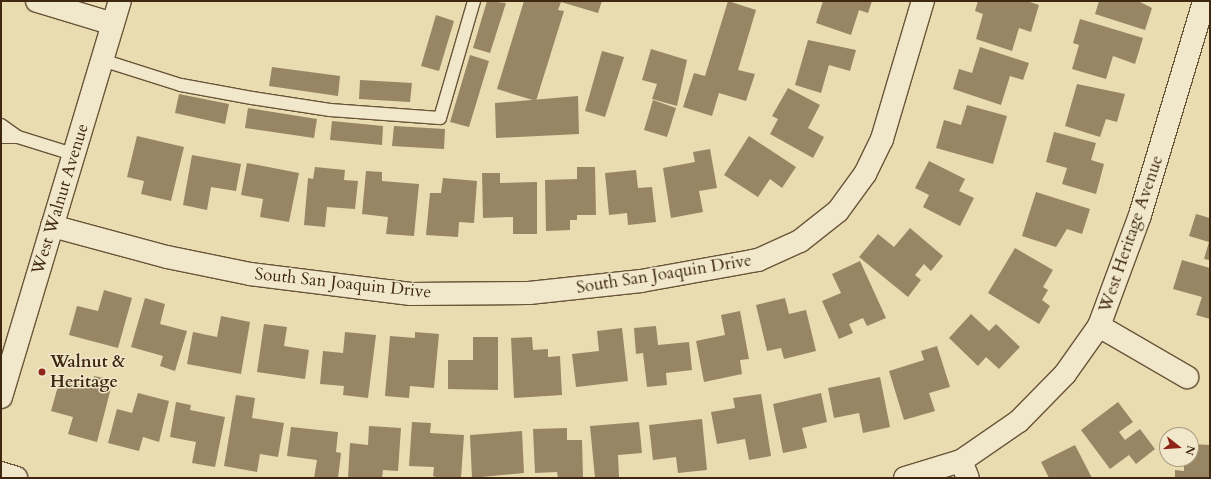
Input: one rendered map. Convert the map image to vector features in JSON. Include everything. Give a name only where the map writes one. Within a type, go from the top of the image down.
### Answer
[{"type":"street","points":[[37,1],[113,24]]},
{"type":"street","name":"West Walnut Avenue","points":[[1,396],[120,1]]},
{"type":"street","name":"South San Joaquin Drive","points":[[52,226],[167,257],[298,282],[411,294],[529,293],[641,281],[758,260],[800,241],[838,211],[865,174],[882,139],[923,1]]},
{"type":"street","name":"West Heritage Avenue","points":[[905,478],[964,469],[1019,421],[1065,374],[1099,326],[1140,215],[1204,1]]},
{"type":"street","points":[[1099,326],[1187,377]]},
{"type":"street","points":[[1,474],[16,478]]},
{"type":"lane","points":[[102,60],[181,85],[245,97],[330,110],[440,118],[474,1]]},
{"type":"lane","points":[[1,125],[18,137]]},
{"type":"lane","points":[[1,137],[18,137],[73,154]]},
{"type":"building","points":[[487,1],[506,3],[490,53],[473,48]]},
{"type":"building","points":[[524,1],[602,1],[598,13],[561,2],[558,10],[564,11],[536,101],[497,89]]},
{"type":"building","points":[[728,1],[756,10],[738,70],[755,74],[746,101],[719,93],[712,116],[683,107],[694,73],[705,76]]},
{"type":"building","points":[[823,1],[872,1],[868,13],[859,10],[851,35],[816,23]]},
{"type":"building","points":[[978,1],[1027,1],[1039,5],[1031,32],[1019,28],[1012,51],[976,39],[983,14],[975,11]]},
{"type":"building","points":[[1099,1],[1138,1],[1152,8],[1145,30],[1095,14]]},
{"type":"building","points":[[436,15],[454,21],[439,71],[421,66]]},
{"type":"building","points":[[1080,19],[1143,38],[1135,64],[1113,56],[1106,79],[1072,69],[1079,45],[1073,43]]},
{"type":"building","points":[[808,40],[856,50],[850,71],[829,65],[821,93],[795,85]]},
{"type":"building","points":[[980,47],[1029,63],[1023,80],[1010,76],[1001,105],[953,89],[959,69],[972,73]]},
{"type":"building","points":[[651,49],[687,60],[677,106],[652,99],[657,84],[642,80]]},
{"type":"building","points":[[602,51],[624,57],[605,117],[585,111]]},
{"type":"building","points":[[470,55],[489,61],[469,127],[450,122]]},
{"type":"building","points":[[272,67],[340,76],[338,96],[269,86]]},
{"type":"building","points":[[360,80],[412,83],[410,102],[359,99]]},
{"type":"building","points":[[1077,84],[1125,94],[1117,122],[1106,119],[1100,137],[1065,126]]},
{"type":"building","points":[[788,88],[820,105],[808,128],[824,137],[813,158],[770,134],[778,119],[772,116]]},
{"type":"building","points":[[179,94],[229,104],[225,124],[175,113]]},
{"type":"building","points":[[578,96],[579,134],[496,138],[495,103]]},
{"type":"building","points":[[653,100],[676,108],[667,137],[644,130]]},
{"type":"building","points":[[967,105],[1007,116],[993,164],[936,148],[944,120],[961,125]]},
{"type":"building","points":[[248,108],[317,119],[314,138],[245,128]]},
{"type":"building","points":[[332,121],[383,126],[382,145],[330,140]]},
{"type":"building","points":[[394,126],[445,129],[444,149],[392,146]]},
{"type":"building","points":[[1054,132],[1096,143],[1091,160],[1104,164],[1096,194],[1062,184],[1067,168],[1046,162]]},
{"type":"building","points":[[137,136],[184,147],[171,201],[141,194],[144,181],[127,177]]},
{"type":"building","points":[[749,136],[796,167],[782,188],[770,179],[758,197],[724,175]]},
{"type":"building","points":[[710,149],[717,188],[699,191],[703,212],[671,218],[663,168],[695,162],[693,152]]},
{"type":"building","points":[[192,155],[241,164],[236,191],[211,187],[207,210],[183,205]]},
{"type":"building","points":[[929,161],[965,179],[959,191],[974,198],[960,226],[923,207],[929,195],[915,188]]},
{"type":"building","points":[[247,163],[299,173],[289,222],[260,217],[263,199],[241,195]]},
{"type":"building","points":[[315,167],[345,170],[344,180],[358,181],[355,209],[327,207],[325,227],[304,225],[308,178],[313,179]]},
{"type":"building","points":[[577,167],[595,167],[596,215],[577,215],[577,220],[570,220],[570,230],[546,231],[545,180],[577,179]]},
{"type":"building","points":[[636,170],[638,188],[652,187],[656,222],[628,225],[627,213],[609,215],[605,173]]},
{"type":"building","points":[[366,171],[382,172],[382,181],[419,184],[414,236],[386,234],[388,217],[362,214]]},
{"type":"building","points":[[482,173],[500,173],[500,183],[537,182],[537,234],[513,234],[513,217],[483,218]]},
{"type":"building","points":[[443,178],[477,181],[474,223],[459,222],[458,237],[426,235],[430,193],[441,193]]},
{"type":"building","points":[[1036,192],[1090,209],[1082,234],[1067,229],[1056,247],[1022,236]]},
{"type":"building","points":[[1196,214],[1210,218],[1210,260],[1204,259],[1209,242],[1189,236]]},
{"type":"building","points":[[910,228],[943,256],[931,271],[924,264],[915,275],[921,280],[908,297],[859,257],[878,234],[894,247]]},
{"type":"building","points":[[1015,248],[1053,270],[1043,287],[1048,290],[1042,300],[1050,306],[1039,324],[988,293]]},
{"type":"building","points":[[1182,260],[1210,268],[1210,319],[1196,315],[1202,297],[1173,289]]},
{"type":"building","points":[[860,261],[886,318],[867,326],[863,318],[849,324],[853,333],[839,339],[822,301],[841,293],[832,274]]},
{"type":"building","points":[[104,290],[132,298],[118,348],[69,335],[77,306],[98,311]]},
{"type":"building","points":[[145,298],[165,304],[160,324],[187,331],[175,371],[160,366],[163,356],[131,347]]},
{"type":"building","points":[[785,298],[789,314],[806,310],[816,351],[784,359],[781,348],[767,351],[756,305]]},
{"type":"building","points":[[740,311],[749,359],[740,360],[742,374],[704,382],[696,341],[725,335],[721,315]]},
{"type":"building","points":[[971,314],[989,331],[996,324],[1020,347],[999,369],[986,357],[978,366],[949,338]]},
{"type":"building","points":[[221,316],[250,322],[241,374],[187,364],[193,332],[217,337]]},
{"type":"building","points":[[264,324],[287,327],[284,346],[309,350],[305,379],[257,372]]},
{"type":"building","points":[[656,326],[658,345],[689,342],[692,370],[666,373],[667,385],[647,387],[643,353],[636,354],[634,328]]},
{"type":"building","points":[[622,328],[628,381],[576,387],[572,354],[599,351],[597,331]]},
{"type":"building","points":[[345,332],[376,335],[368,398],[343,395],[344,386],[320,384],[323,351],[343,353]]},
{"type":"building","points":[[415,332],[439,334],[434,388],[410,386],[409,398],[385,396],[390,336],[415,338]]},
{"type":"building","points":[[473,337],[498,337],[498,390],[448,389],[448,360],[473,360]]},
{"type":"building","points":[[532,337],[533,350],[548,349],[548,357],[560,356],[562,395],[514,398],[511,338]]},
{"type":"building","points":[[937,346],[950,387],[929,393],[935,411],[904,420],[889,371],[924,360],[921,351]]},
{"type":"building","points":[[94,376],[113,380],[97,442],[68,434],[73,417],[51,411],[60,379],[91,388]]},
{"type":"building","points":[[880,377],[890,427],[863,433],[859,413],[834,418],[828,388]]},
{"type":"building","points":[[138,393],[169,401],[159,442],[143,437],[139,451],[108,443],[117,409],[132,413]]},
{"type":"building","points":[[821,393],[827,422],[802,428],[807,448],[783,453],[773,404]]},
{"type":"building","points":[[761,394],[771,456],[749,460],[745,439],[717,444],[711,412],[735,408],[733,398]]},
{"type":"building","points":[[236,395],[255,398],[252,418],[284,423],[278,457],[260,454],[257,472],[224,466]]},
{"type":"building","points":[[176,402],[191,405],[190,410],[225,417],[215,467],[192,463],[196,442],[170,437]]},
{"type":"building","points":[[1118,402],[1133,422],[1119,432],[1125,440],[1140,429],[1155,449],[1136,464],[1129,455],[1110,469],[1081,430]]},
{"type":"building","points":[[702,419],[707,470],[678,473],[676,457],[653,460],[649,425]]},
{"type":"building","points":[[412,422],[431,423],[430,433],[464,435],[461,478],[439,478],[433,476],[434,467],[409,466]]},
{"type":"building","points":[[639,422],[642,453],[618,455],[619,477],[595,478],[590,426]]},
{"type":"building","points":[[369,426],[401,428],[398,471],[383,470],[382,478],[348,478],[350,443],[368,445]]},
{"type":"building","points":[[291,427],[338,432],[336,452],[341,453],[338,478],[314,478],[317,460],[287,456]]},
{"type":"building","points":[[567,428],[567,440],[582,440],[583,478],[558,478],[557,472],[535,473],[533,429]]},
{"type":"building","points":[[522,431],[524,473],[472,478],[470,435]]},
{"type":"building","points":[[1199,444],[1210,445],[1210,478],[1175,478],[1175,470],[1184,471],[1184,467],[1199,467]]},
{"type":"building","points":[[1075,445],[1092,478],[1049,478],[1041,462]]},
{"type":"place","name":"Walnut & Heritage","points":[[42,372]]}]
